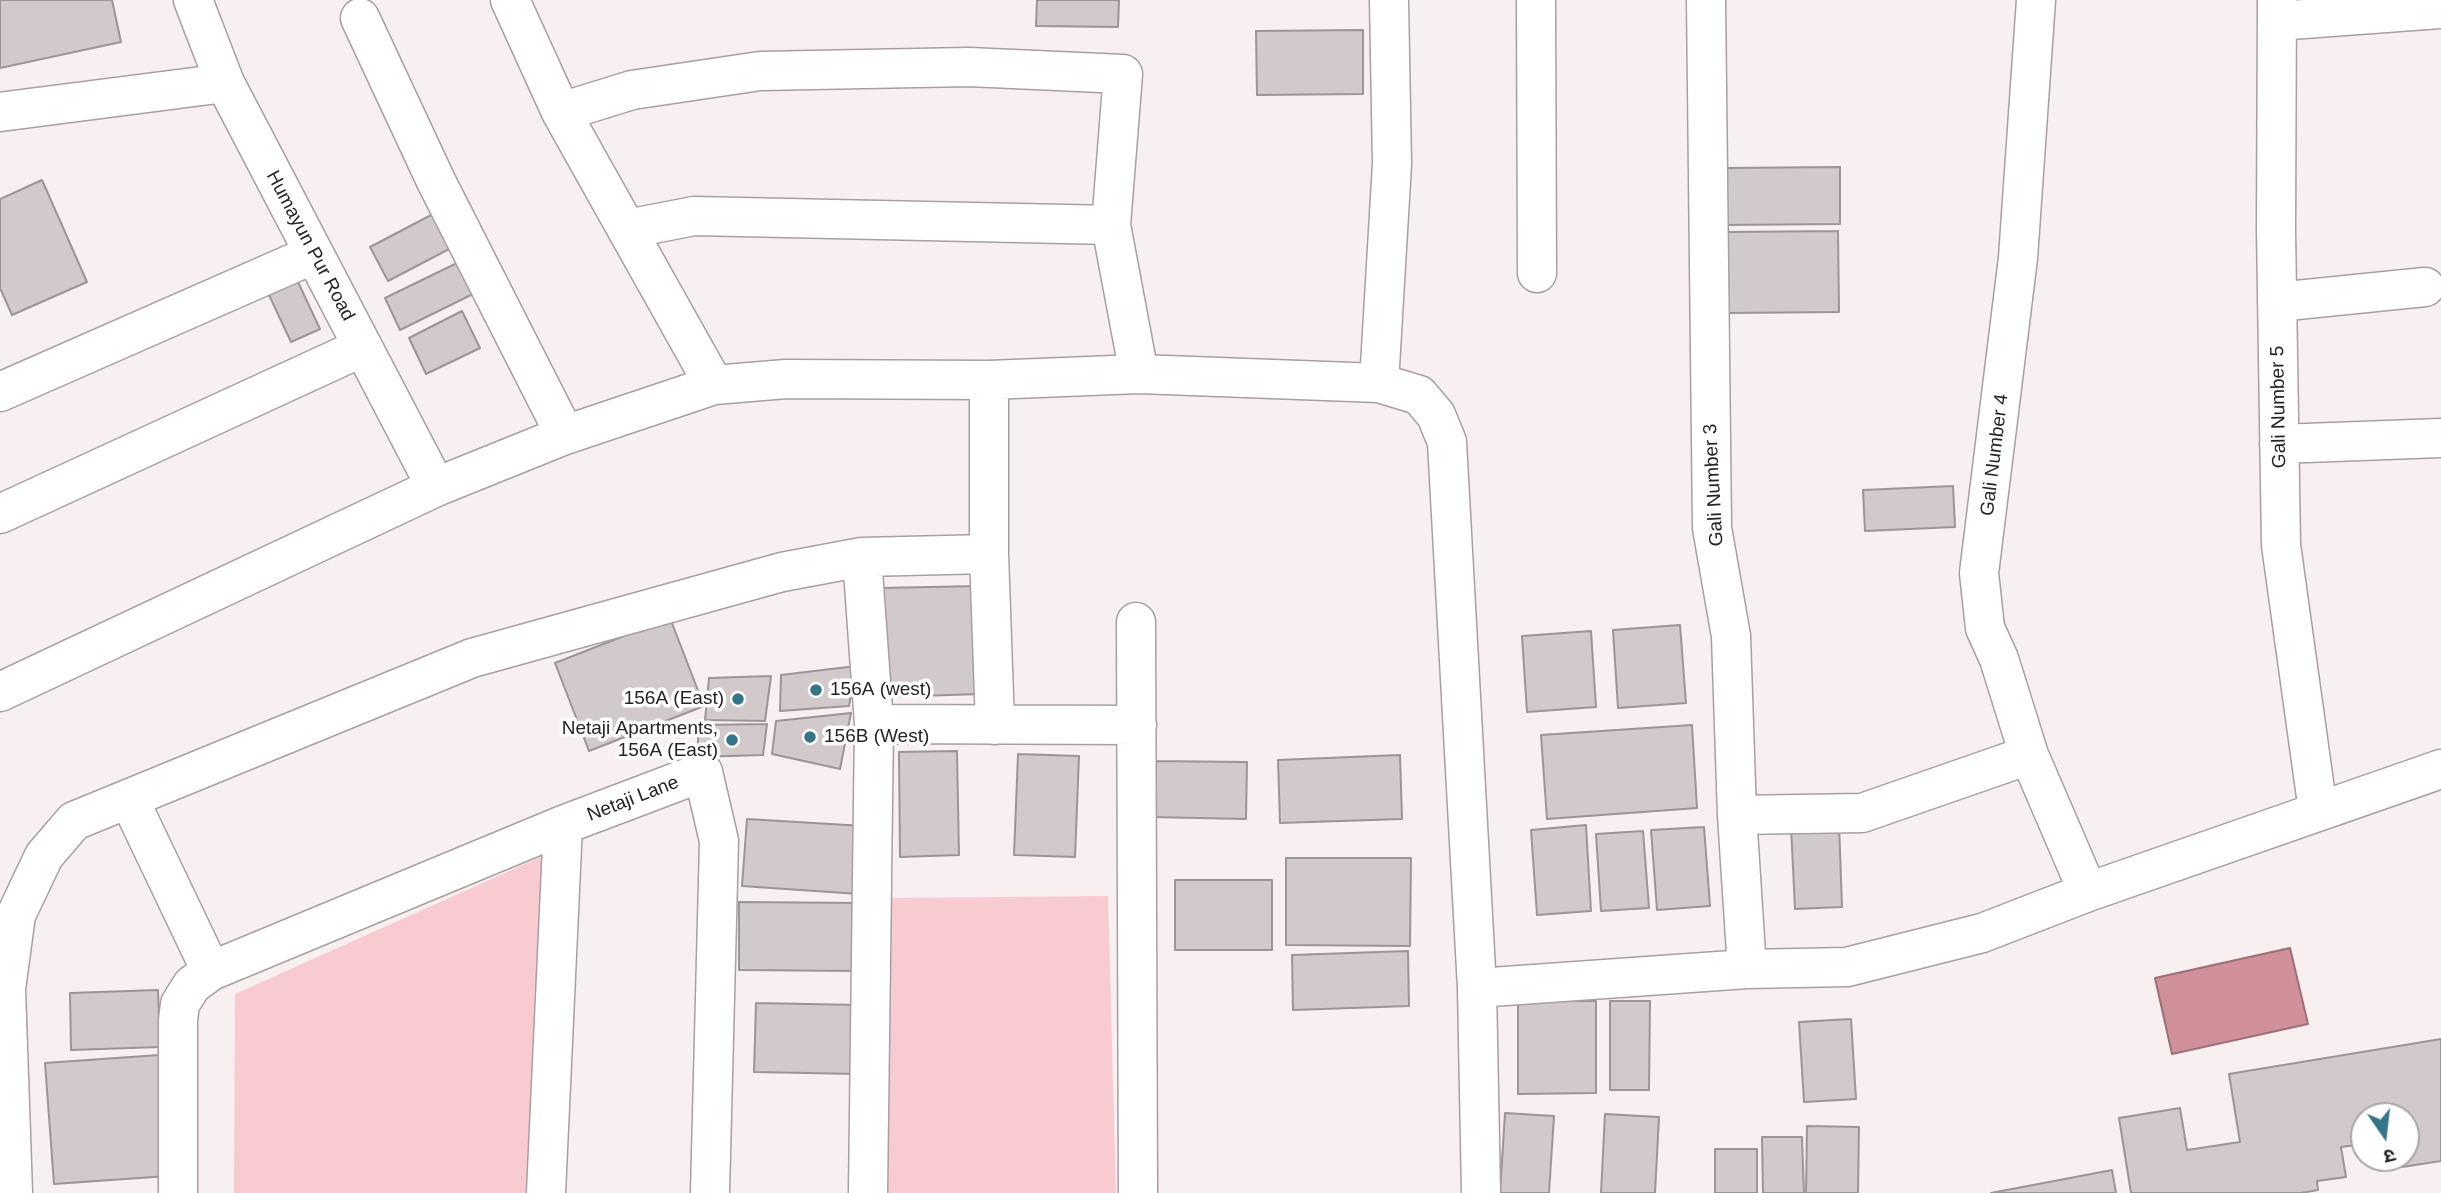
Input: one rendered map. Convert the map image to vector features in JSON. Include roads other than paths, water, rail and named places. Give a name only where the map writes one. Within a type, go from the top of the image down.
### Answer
[{"type":"street","name":"Humayun Pur Road","points":[[193,0],[225,83],[436,487]]},
{"type":"street","points":[[510,0],[561,112],[714,385]]},
{"type":"street","points":[[1379,383],[1392,164],[1389,0]]},
{"type":"street","points":[[1536,0],[1537,273]]},
{"type":"street","name":"Gali Number 3","points":[[1706,0],[1712,528],[1731,636],[1737,815],[1747,969]]},
{"type":"street","name":"Gali Number 4","points":[[2036,0],[2018,258],[1979,573],[1985,628],[1999,659],[2029,755],[2088,892]]},
{"type":"street","points":[[2277,11],[2441,9]]},
{"type":"street","name":"Gali Number 5","points":[[2277,11],[2277,302],[2281,545],[2318,811]]},
{"type":"street","points":[[360,18],[436,181],[565,435]]},
{"type":"street","points":[[561,112],[632,90],[760,71],[969,66],[1123,74],[1111,225],[1139,374]]},
{"type":"street","points":[[0,112],[225,83]]},
{"type":"street","points":[[627,229],[694,216],[1111,225]]},
{"type":"street","points":[[0,392],[314,254]]},
{"type":"street","points":[[2277,302],[2426,287]]},
{"type":"street","points":[[0,514],[363,347]]},
{"type":"street","points":[[0,692],[436,487],[565,435],[714,385],[786,379],[989,380],[1139,374],[1379,383],[1419,394],[1436,415],[1447,442],[1477,988],[1481,1193]]},
{"type":"street","points":[[989,380],[989,554],[995,724]]},
{"type":"street","points":[[2279,444],[2441,438]]},
{"type":"street","points":[[13,1193],[6,989],[16,915],[44,856],[74,821],[472,658],[782,572],[862,557],[989,554]]},
{"type":"street","points":[[862,557],[874,724],[868,1193]]},
{"type":"street","points":[[1136,622],[1138,1193]]},
{"type":"street","points":[[874,724],[1137,725]]},
{"type":"street","points":[[1737,815],[1862,813],[2029,755]]},
{"type":"street","points":[[1477,988],[1747,969],[1847,967],[1982,933],[2088,892],[2441,769]]},
{"type":"street","name":"Netaji Lane","points":[[178,1193],[178,1020],[185,993],[211,971],[563,825],[703,772],[719,841],[710,1193]]},
{"type":"street","points":[[129,799],[211,971]]},
{"type":"street","points":[[546,1193],[563,825]]},
{"type":"place","name":"156A (west)","points":[[816,690]]},
{"type":"place","name":"156A (East)","points":[[738,699]]},
{"type":"place","name":"156B (West)","points":[[810,737]]},
{"type":"place","name":"Netaji Apartments, 156A (East)","points":[[732,740]]}]
